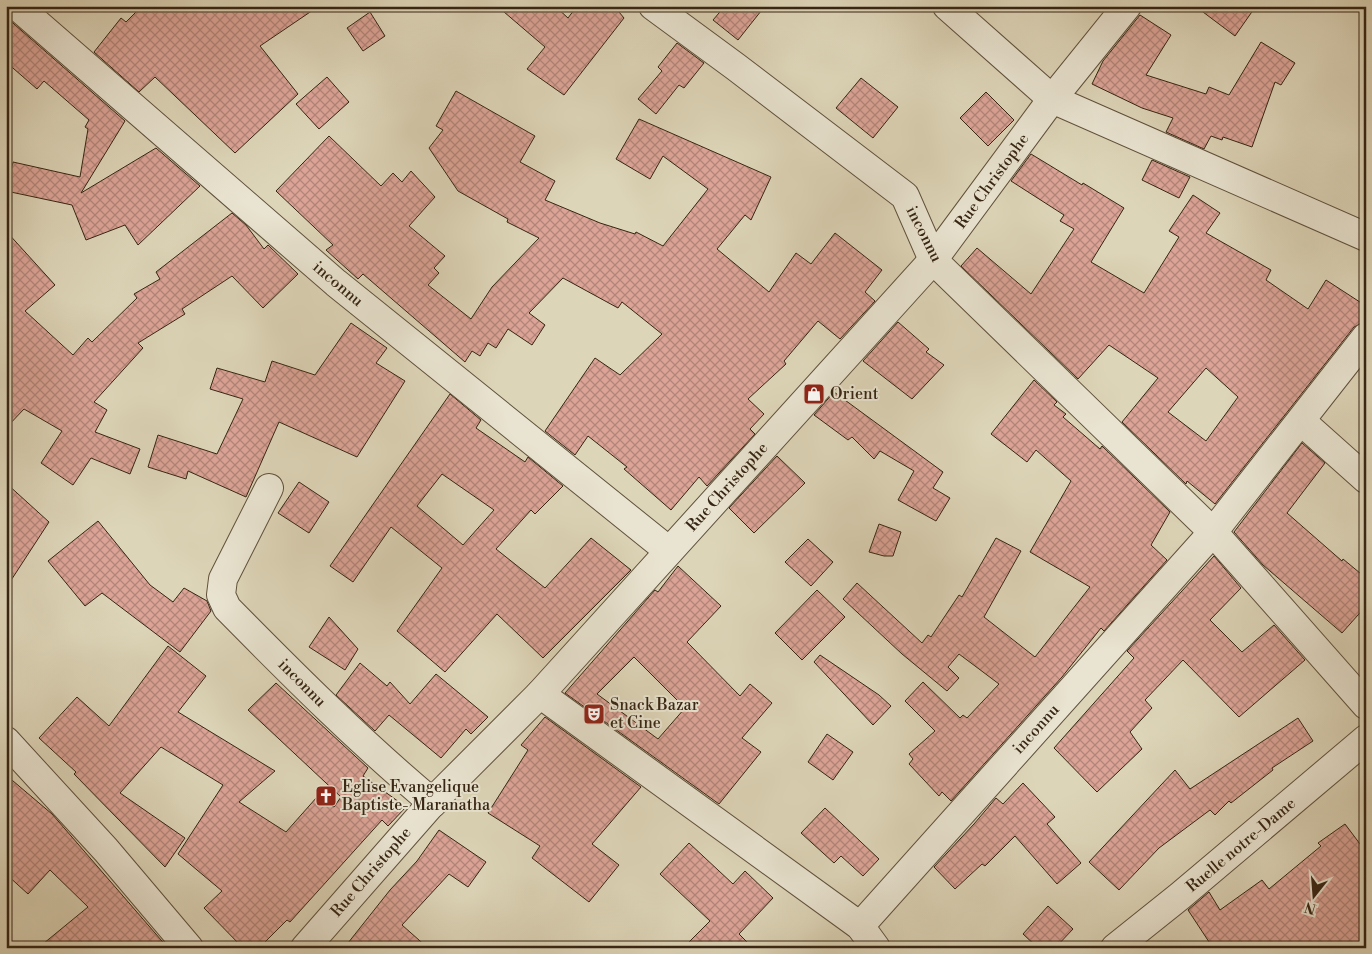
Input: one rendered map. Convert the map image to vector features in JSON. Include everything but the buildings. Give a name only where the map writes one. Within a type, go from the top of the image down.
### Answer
[{"type":"street","name":"inconnu","points":[[17,6],[336,283],[669,551]]},
{"type":"street","name":"inconnu","points":[[654,6],[736,66],[905,196],[933,260],[1213,532],[1366,705]]},
{"type":"street","points":[[947,6],[1052,99],[1366,237]]},
{"type":"street","name":"Rue Christophe","points":[[305,948],[433,803],[540,694],[933,260],[1052,99],[1127,6]]},
{"type":"street","name":"inconnu","points":[[860,926],[1213,532],[1366,337]]},
{"type":"street","points":[[1301,422],[1366,479]]},
{"type":"street","name":"inconnu","points":[[269,488],[223,579],[221,595],[227,608],[309,692],[378,757],[433,803]]},
{"type":"street","points":[[540,694],[860,926],[876,948]]},
{"type":"street","name":"Ruelle notre-Dame","points":[[1114,948],[1180,896],[1366,739]]},
{"type":"street","points":[[6,741],[106,850],[189,948]]},
{"type":"place","name":"Orient","points":[[814,394]]},
{"type":"place","name":"Snack Bazar et Cine","points":[[594,714]]},
{"type":"place","name":"Eglise Evangelique Baptiste- Maranatha","points":[[326,796]]}]
